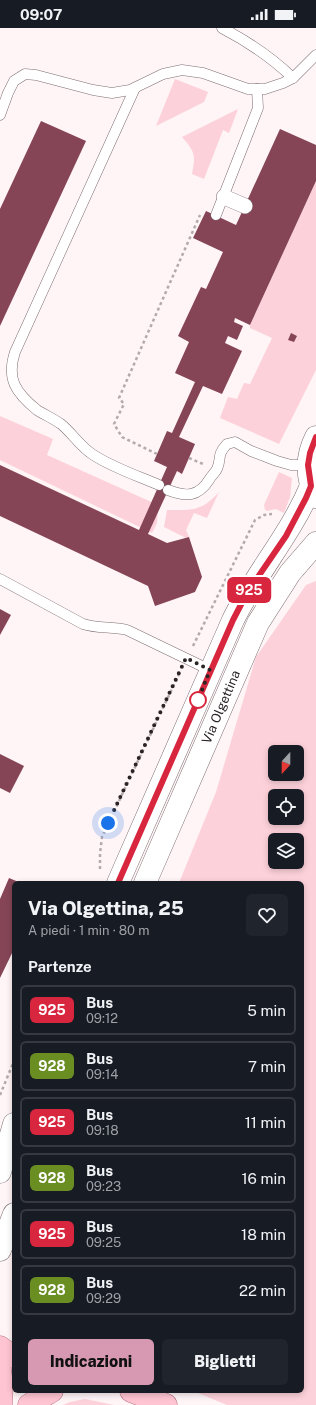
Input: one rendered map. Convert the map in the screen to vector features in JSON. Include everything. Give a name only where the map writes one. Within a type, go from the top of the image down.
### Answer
[{"type":"main road","points":[[0,1347],[12,1356]]},
{"type":"main road","points":[[0,1369],[2,1386],[1,1405]]},
{"type":"main road","points":[[28,1405],[49,1393]]},
{"type":"main road","points":[[138,1393],[166,1405]]},
{"type":"street","points":[[224,197],[245,206]]},
{"type":"street","name":"Via Olgettina","points":[[119,881],[233,620],[247,593],[286,536],[302,507],[312,483],[310,453],[316,437]]},
{"type":"street","name":"Via Olgettina","points":[[146,881],[258,624],[290,573],[316,543]]},
{"type":"street","points":[[0,1172],[7,1135]]},
{"type":"street","points":[[0,1250],[12,1219]]},
{"type":"lane","points":[[222,28],[252,44],[268,55],[293,78]]},
{"type":"lane","points":[[0,115],[14,81],[25,74],[36,75],[103,92],[121,92],[135,88],[163,74],[182,70],[203,73],[240,86],[257,90],[274,87],[293,78],[316,54]]},
{"type":"lane","points":[[135,88],[15,352],[10,371],[12,379],[20,394],[38,410],[65,428],[85,448],[98,457],[164,488],[187,495],[193,494],[202,488],[217,469],[220,453],[227,444],[235,442],[251,451],[291,465],[312,483]]},
{"type":"lane","points":[[216,215],[258,108],[257,90]]},
{"type":"lane","name":"Via Olgettina","points":[[0,579],[83,624],[98,628],[127,630],[210,670]]},
{"type":"path","points":[[157,454],[122,437],[114,424],[124,404],[119,398],[201,214]]},
{"type":"path","points":[[100,871],[102,837],[186,658],[255,520],[264,516],[277,514]]},
{"type":"path","points":[[0,1096],[12,1066]]},
{"type":"shaded area","points":[[175,79],[208,92],[204,102],[156,126]]},
{"type":"shaded area","points":[[238,109],[229,133],[223,130],[204,179],[192,174],[194,158],[192,150],[182,137]]},
{"type":"shaded area","points":[[316,181],[316,370],[279,444],[220,418],[228,397],[237,399],[244,383],[250,384],[272,338],[250,328],[250,325]]},
{"type":"shaded area","points":[[0,416],[53,439],[47,455],[158,505],[157,523],[152,533],[0,460]]},
{"type":"shaded area","points":[[279,472],[292,478],[290,497],[284,513],[276,509],[267,511],[265,510],[264,505]]},
{"type":"shaded area","points":[[219,492],[207,518],[194,513],[186,530],[189,537],[186,538],[164,527],[167,510],[190,510],[196,508],[213,499]]},
{"type":"shaded area","points":[[316,581],[316,1405],[227,1405],[198,1393],[304,1393],[304,881],[180,881],[216,792],[256,657],[306,585]]},
{"type":"shaded area","points":[[85,1399],[114,1405],[63,1405]]},
{"type":"building","points":[[41,121],[86,141],[0,326],[0,209]]},
{"type":"building","points":[[280,129],[316,145],[316,181],[250,325],[235,318],[234,322],[243,326],[237,340],[228,336],[225,343],[242,351],[222,394],[203,386],[179,437],[195,444],[182,474],[177,471],[148,534],[167,543],[189,537],[202,577],[195,592],[155,606],[148,586],[0,516],[0,465],[139,530],[167,467],[154,461],[167,431],[172,433],[195,382],[175,373],[189,342],[178,336],[201,287],[206,289],[223,252],[193,238],[206,211],[236,225]]},
{"type":"building","points":[[291,333],[297,336],[294,342],[288,340]]},
{"type":"building","points":[[0,609],[11,615],[0,635]]},
{"type":"building","points":[[0,754],[24,766],[10,793],[0,788]]},
{"type":"building","points":[[9,878],[16,881],[12,881],[12,953],[0,978],[0,899]]},
{"type":"bus line","name":"925","points":[[119,881],[233,620],[247,593],[286,536],[306,498],[311,486],[308,465],[313,442],[316,437]]},
{"type":"route","points":[[108,823],[186,658],[210,670],[198,700]]}]
